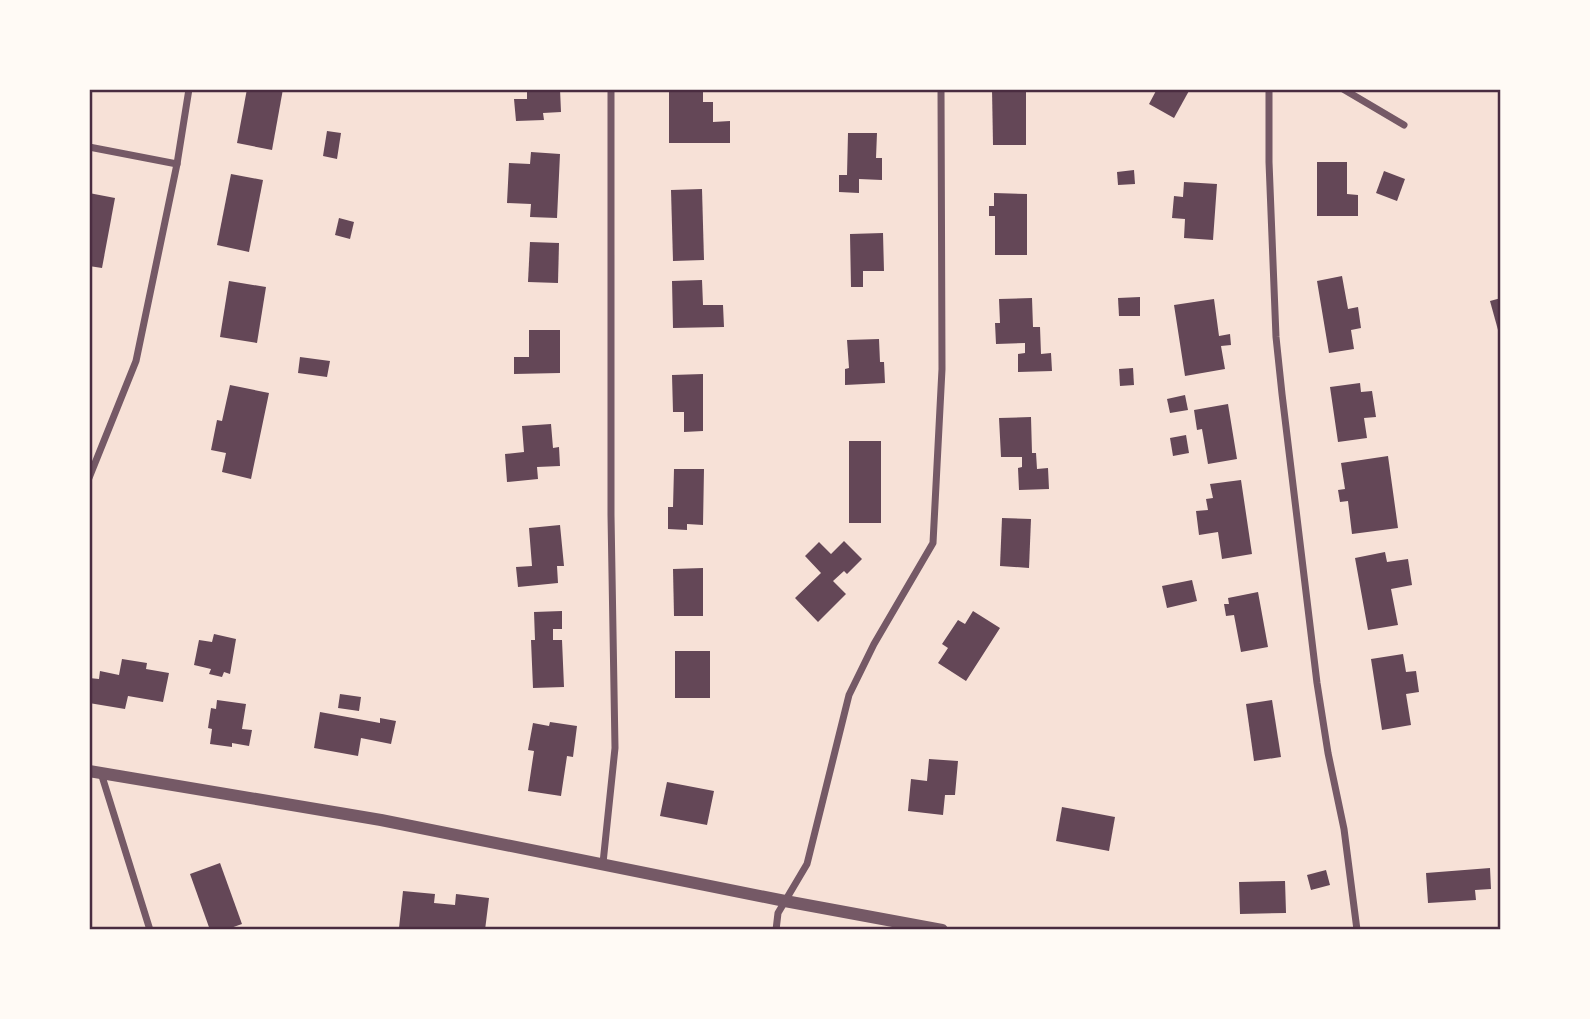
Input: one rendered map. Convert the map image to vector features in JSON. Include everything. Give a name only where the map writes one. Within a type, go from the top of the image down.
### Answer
[{"type":"street","points":[[89,478],[136,362],[177,164],[189,89]]},
{"type":"street","points":[[603,863],[615,748],[611,515],[611,89]]},
{"type":"street","points":[[776,930],[778,913],[807,864],[849,695],[874,644],[933,543],[942,369],[941,89]]},
{"type":"street","points":[[1269,89],[1276,337],[1317,683],[1344,829],[1357,930]]},
{"type":"street","points":[[1343,89],[1404,125]]},
{"type":"street","points":[[89,147],[177,164]]},
{"type":"street","points":[[150,930],[95,772],[381,820],[942,930]]},
{"type":"building","points":[[247,89],[283,89],[272,150],[237,143]]},
{"type":"building","points":[[527,89],[560,89],[561,112],[543,113],[544,120],[516,121],[514,99],[527,99]]},
{"type":"building","points":[[669,89],[703,89],[703,102],[713,102],[713,122],[730,121],[730,143],[669,143]]},
{"type":"building","points":[[992,89],[1026,89],[1026,145],[993,145]]},
{"type":"building","points":[[1157,89],[1190,89],[1174,118],[1149,104]]},
{"type":"building","points":[[327,131],[341,133],[337,159],[323,156]]},
{"type":"building","points":[[848,133],[877,133],[876,158],[882,158],[882,180],[859,179],[859,193],[839,192],[839,175],[847,175]]},
{"type":"building","points":[[531,152],[560,154],[557,218],[530,217],[531,204],[507,203],[509,163],[530,164]]},
{"type":"building","points":[[1317,162],[1347,162],[1347,194],[1358,195],[1358,216],[1317,216]]},
{"type":"building","points":[[1134,170],[1135,184],[1118,185],[1117,172]]},
{"type":"building","points":[[1384,171],[1405,179],[1397,201],[1376,193]]},
{"type":"building","points":[[231,174],[263,180],[249,252],[217,245]]},
{"type":"building","points":[[1184,182],[1217,184],[1213,240],[1184,238],[1185,219],[1172,218],[1174,196],[1183,197]]},
{"type":"building","points":[[702,189],[704,260],[673,261],[671,190]]},
{"type":"building","points":[[89,193],[115,198],[102,268],[89,266]]},
{"type":"building","points":[[994,193],[1027,194],[1027,255],[995,255],[995,216],[989,216],[989,206],[994,206]]},
{"type":"building","points":[[339,218],[354,222],[350,239],[335,235]]},
{"type":"building","points":[[883,233],[884,271],[863,271],[863,287],[851,287],[850,234]]},
{"type":"building","points":[[530,242],[559,243],[558,283],[528,282]]},
{"type":"building","points":[[1342,276],[1348,309],[1358,307],[1361,328],[1351,330],[1354,349],[1329,353],[1317,281]]},
{"type":"building","points":[[702,280],[703,305],[723,305],[724,327],[673,328],[672,281]]},
{"type":"building","points":[[229,281],[266,287],[257,343],[220,337]]},
{"type":"building","points":[[1140,297],[1140,316],[1119,316],[1118,298]]},
{"type":"building","points":[[1032,298],[1033,327],[1040,327],[1041,354],[1051,353],[1052,371],[1018,372],[1018,354],[1025,353],[1025,343],[996,344],[995,323],[1000,323],[999,299]]},
{"type":"building","points":[[1501,298],[1501,329],[1498,330],[1490,301]]},
{"type":"building","points":[[1214,299],[1219,336],[1230,334],[1231,345],[1221,346],[1225,369],[1185,376],[1174,305]]},
{"type":"building","points":[[529,330],[560,330],[560,373],[514,374],[514,357],[529,357]]},
{"type":"building","points":[[879,339],[880,362],[884,362],[885,383],[845,385],[845,369],[849,368],[847,340]]},
{"type":"building","points":[[300,357],[330,361],[327,377],[298,373]]},
{"type":"building","points":[[1133,368],[1134,385],[1120,386],[1119,369]]},
{"type":"building","points":[[703,374],[703,431],[684,432],[684,412],[673,412],[672,375]]},
{"type":"building","points":[[1360,383],[1361,392],[1372,391],[1376,417],[1364,418],[1367,438],[1338,442],[1330,387]]},
{"type":"building","points":[[230,385],[269,393],[251,479],[222,472],[226,453],[211,450],[217,420],[222,421]]},
{"type":"building","points":[[1185,395],[1188,410],[1170,413],[1167,399]]},
{"type":"building","points":[[1228,404],[1237,459],[1208,464],[1202,429],[1197,430],[1194,410]]},
{"type":"building","points":[[1031,417],[1032,453],[1036,453],[1037,469],[1048,468],[1049,489],[1019,490],[1018,468],[1022,467],[1022,457],[1001,457],[999,418]]},
{"type":"building","points":[[551,424],[553,448],[559,447],[560,466],[537,467],[538,479],[507,482],[505,454],[524,452],[522,426]]},
{"type":"building","points":[[1186,435],[1189,453],[1173,456],[1170,438]]},
{"type":"building","points":[[849,441],[881,441],[881,523],[849,523]]},
{"type":"building","points":[[1388,456],[1398,528],[1352,534],[1348,501],[1340,502],[1338,490],[1345,489],[1341,463]]},
{"type":"building","points":[[674,469],[704,469],[703,525],[687,524],[687,530],[668,529],[668,507],[673,507]]},
{"type":"building","points":[[1241,480],[1252,554],[1222,559],[1218,532],[1199,535],[1196,511],[1208,510],[1206,499],[1213,498],[1210,484]]},
{"type":"building","points":[[1002,518],[1031,519],[1029,568],[1000,566]]},
{"type":"building","points":[[560,525],[564,566],[557,566],[558,583],[518,587],[516,567],[532,566],[529,528]]},
{"type":"building","points":[[844,541],[862,559],[847,574],[844,571],[833,581],[846,594],[818,622],[795,598],[821,573],[805,556],[819,542],[831,554]]},
{"type":"building","points":[[1385,552],[1387,562],[1408,559],[1412,585],[1391,589],[1398,625],[1368,630],[1355,558]]},
{"type":"building","points":[[703,568],[703,616],[674,616],[673,569]]},
{"type":"building","points":[[1192,580],[1197,601],[1167,608],[1162,586]]},
{"type":"building","points":[[1258,592],[1268,647],[1241,652],[1234,615],[1226,616],[1224,604],[1229,604],[1228,598]]},
{"type":"building","points":[[562,611],[562,629],[553,629],[553,640],[562,640],[564,687],[533,688],[531,640],[535,640],[534,612]]},
{"type":"building","points":[[973,611],[1000,628],[966,681],[938,663],[948,648],[942,644],[958,620],[965,624]]},
{"type":"building","points":[[214,634],[236,639],[230,674],[224,672],[222,677],[209,674],[211,669],[194,665],[199,640],[212,642]]},
{"type":"building","points":[[675,651],[710,651],[710,698],[675,698]]},
{"type":"building","points":[[1403,654],[1406,672],[1416,671],[1419,692],[1406,694],[1411,725],[1382,730],[1371,659]]},
{"type":"building","points":[[122,659],[147,663],[146,669],[169,673],[163,702],[128,696],[125,709],[89,703],[89,678],[99,679],[100,671],[119,675]]},
{"type":"building","points":[[340,694],[361,697],[359,711],[338,708]]},
{"type":"building","points":[[217,700],[246,704],[242,729],[252,730],[249,746],[232,743],[232,747],[210,744],[212,729],[208,728],[211,708],[216,709]]},
{"type":"building","points":[[1272,700],[1281,757],[1254,761],[1246,704]]},
{"type":"building","points":[[320,712],[380,723],[380,718],[396,721],[391,744],[361,738],[358,756],[314,748]]},
{"type":"building","points":[[550,722],[577,726],[573,757],[567,756],[561,796],[528,791],[534,751],[528,750],[533,723],[549,726]]},
{"type":"building","points":[[929,759],[958,761],[955,795],[945,795],[943,815],[908,811],[911,779],[927,781]]},
{"type":"building","points":[[667,782],[714,791],[707,825],[660,816]]},
{"type":"building","points":[[1062,807],[1115,817],[1109,851],[1056,841]]},
{"type":"building","points":[[220,863],[242,924],[225,930],[210,930],[190,874]]},
{"type":"building","points":[[1490,868],[1491,889],[1475,890],[1476,900],[1428,903],[1426,873]]},
{"type":"building","points":[[1326,870],[1330,885],[1311,890],[1307,875]]},
{"type":"building","points":[[1285,881],[1286,913],[1240,914],[1239,882]]},
{"type":"building","points":[[403,891],[435,894],[434,903],[455,905],[456,894],[489,898],[485,930],[399,928]]}]
